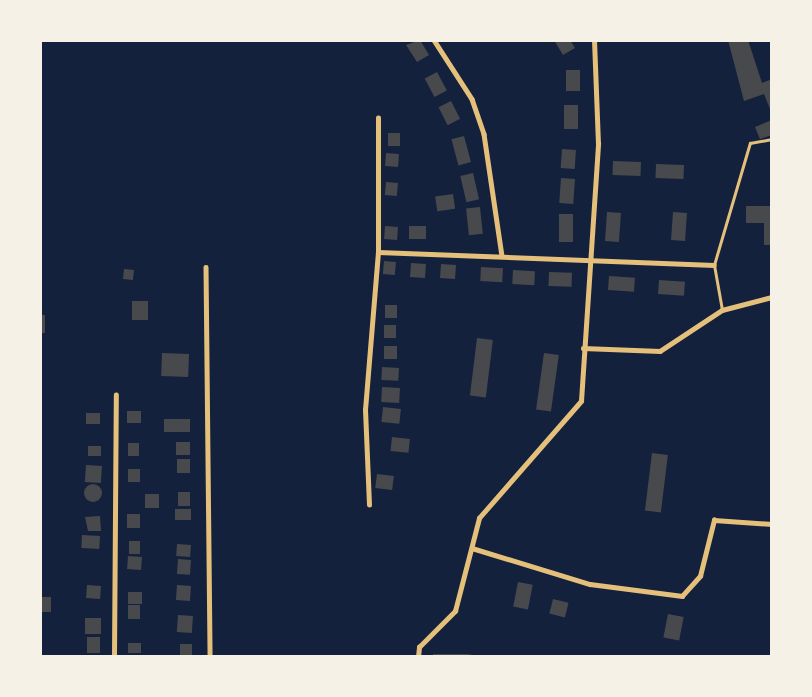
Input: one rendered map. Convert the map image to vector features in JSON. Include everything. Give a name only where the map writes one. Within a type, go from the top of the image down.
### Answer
[{"type":"street","points":[[434,40],[472,99],[485,134],[502,256]]},
{"type":"street","points":[[418,657],[419,647],[455,611],[479,518],[581,401],[586,261],[598,144],[594,40]]},
{"type":"street","points":[[369,505],[365,410],[378,252],[378,118]]},
{"type":"street","points":[[378,252],[714,265]]},
{"type":"street","points":[[206,267],[210,657]]},
{"type":"street","points":[[583,348],[660,351],[722,310],[772,297]]},
{"type":"street","points":[[114,657],[116,395]]},
{"type":"street","points":[[472,548],[590,584],[682,596],[700,576],[714,520],[772,524]]},
{"type":"lane","points":[[722,310],[714,265],[750,143],[772,139]]},
{"type":"building","points":[[420,40],[429,55],[417,62],[406,45]]},
{"type":"building","points":[[554,40],[570,40],[575,48],[563,55]]},
{"type":"building","points":[[728,40],[748,40],[762,83],[772,79],[772,114],[764,94],[744,101]]},
{"type":"building","points":[[566,70],[580,70],[580,91],[566,91]]},
{"type":"building","points":[[437,72],[447,91],[434,97],[425,79]]},
{"type":"building","points":[[451,101],[460,119],[448,125],[439,107]]},
{"type":"building","points":[[564,105],[578,105],[578,129],[564,129]]},
{"type":"building","points":[[772,120],[772,135],[760,139],[755,127]]},
{"type":"building","points":[[388,133],[400,133],[400,146],[388,146]]},
{"type":"building","points":[[464,136],[471,162],[458,165],[451,139]]},
{"type":"building","points":[[562,149],[576,150],[575,169],[561,168]]},
{"type":"building","points":[[386,153],[399,154],[398,167],[385,166]]},
{"type":"building","points":[[613,161],[641,162],[640,176],[613,175]]},
{"type":"building","points":[[656,164],[684,165],[683,179],[656,178]]},
{"type":"building","points":[[473,173],[479,199],[466,202],[460,176]]},
{"type":"building","points":[[561,178],[575,179],[573,204],[559,203]]},
{"type":"building","points":[[386,182],[398,183],[397,196],[385,195]]},
{"type":"building","points":[[453,194],[455,209],[437,211],[435,197]]},
{"type":"building","points":[[746,206],[772,206],[772,245],[764,245],[764,223],[746,223]]},
{"type":"building","points":[[480,207],[483,234],[469,235],[466,208]]},
{"type":"building","points":[[607,212],[621,213],[619,242],[605,241]]},
{"type":"building","points":[[673,212],[687,213],[685,241],[671,240]]},
{"type":"building","points":[[559,214],[573,214],[573,242],[559,242]]},
{"type":"building","points":[[385,226],[398,227],[397,240],[384,239]]},
{"type":"building","points":[[409,226],[426,226],[426,239],[409,239]]},
{"type":"building","points":[[384,261],[396,262],[395,275],[383,274]]},
{"type":"building","points":[[411,263],[426,264],[425,278],[410,277]]},
{"type":"building","points":[[441,264],[456,265],[455,279],[440,278]]},
{"type":"building","points":[[481,267],[503,268],[502,282],[480,281]]},
{"type":"building","points":[[124,269],[134,270],[133,280],[123,279]]},
{"type":"building","points":[[513,270],[535,271],[534,285],[512,284]]},
{"type":"building","points":[[549,272],[572,273],[571,287],[549,286]]},
{"type":"building","points":[[609,276],[635,278],[634,292],[608,290]]},
{"type":"building","points":[[659,280],[685,282],[684,296],[658,294]]},
{"type":"building","points":[[132,301],[148,301],[148,320],[132,320]]},
{"type":"building","points":[[385,305],[397,305],[397,318],[385,318]]},
{"type":"building","points":[[40,315],[45,315],[45,333],[40,333]]},
{"type":"building","points":[[384,325],[396,325],[396,338],[384,338]]},
{"type":"building","points":[[477,338],[493,340],[486,398],[470,396]]},
{"type":"building","points":[[384,346],[397,346],[397,359],[384,359]]},
{"type":"building","points":[[162,353],[189,354],[188,377],[161,376]]},
{"type":"building","points":[[544,353],[559,355],[551,412],[536,409]]},
{"type":"building","points":[[382,367],[399,368],[398,381],[381,380]]},
{"type":"building","points":[[382,387],[400,388],[399,403],[381,402]]},
{"type":"building","points":[[383,407],[401,409],[399,424],[381,422]]},
{"type":"building","points":[[127,411],[141,411],[141,423],[127,423]]},
{"type":"building","points":[[86,413],[100,413],[100,424],[86,424]]},
{"type":"building","points":[[164,419],[190,419],[190,432],[164,432]]},
{"type":"building","points":[[392,437],[410,439],[408,453],[391,451]]},
{"type":"building","points":[[176,442],[190,442],[190,455],[176,455]]},
{"type":"building","points":[[128,443],[139,443],[139,456],[128,456]]},
{"type":"building","points":[[88,446],[101,446],[101,456],[88,456]]},
{"type":"building","points":[[652,453],[668,455],[661,513],[645,511]]},
{"type":"building","points":[[177,459],[190,459],[190,473],[177,473]]},
{"type":"building","points":[[86,465],[102,466],[101,483],[85,482]]},
{"type":"building","points":[[128,469],[140,469],[140,482],[128,482]]},
{"type":"building","points":[[377,474],[394,476],[392,490],[375,488]]},
{"type":"building","points":[[93,484],[99,487],[102,493],[99,499],[93,502],[87,499],[84,493],[87,487]]},
{"type":"building","points":[[178,492],[190,492],[190,506],[178,506]]},
{"type":"building","points":[[145,494],[159,494],[159,508],[145,508]]},
{"type":"building","points":[[175,509],[191,509],[191,520],[175,520]]},
{"type":"building","points":[[127,514],[140,514],[140,528],[127,528]]},
{"type":"building","points":[[100,516],[101,531],[88,531],[85,517]]},
{"type":"building","points":[[82,535],[100,536],[99,549],[81,548]]},
{"type":"building","points":[[129,541],[140,541],[140,554],[129,554]]},
{"type":"building","points":[[177,544],[191,545],[190,557],[176,556]]},
{"type":"building","points":[[128,556],[142,557],[141,570],[127,569]]},
{"type":"building","points":[[178,559],[191,560],[190,575],[177,574]]},
{"type":"building","points":[[518,582],[533,585],[528,609],[513,607]]},
{"type":"building","points":[[87,585],[101,586],[100,599],[86,598]]},
{"type":"building","points":[[177,585],[191,586],[190,601],[176,600]]},
{"type":"building","points":[[128,592],[142,592],[142,604],[128,604]]},
{"type":"building","points":[[41,597],[51,597],[51,612],[41,612]]},
{"type":"building","points":[[553,599],[569,603],[565,617],[549,614]]},
{"type":"building","points":[[128,605],[140,605],[140,619],[128,619]]},
{"type":"building","points":[[668,614],[684,617],[679,641],[663,638]]},
{"type":"building","points":[[178,615],[193,616],[192,633],[177,632]]},
{"type":"building","points":[[85,618],[101,618],[101,634],[85,634]]},
{"type":"building","points":[[87,637],[100,637],[100,653],[87,653]]},
{"type":"building","points":[[128,643],[141,643],[141,653],[128,653]]},
{"type":"building","points":[[180,644],[192,644],[192,657],[180,657]]},
{"type":"building","points":[[433,654],[468,654],[477,656],[433,657]]}]
